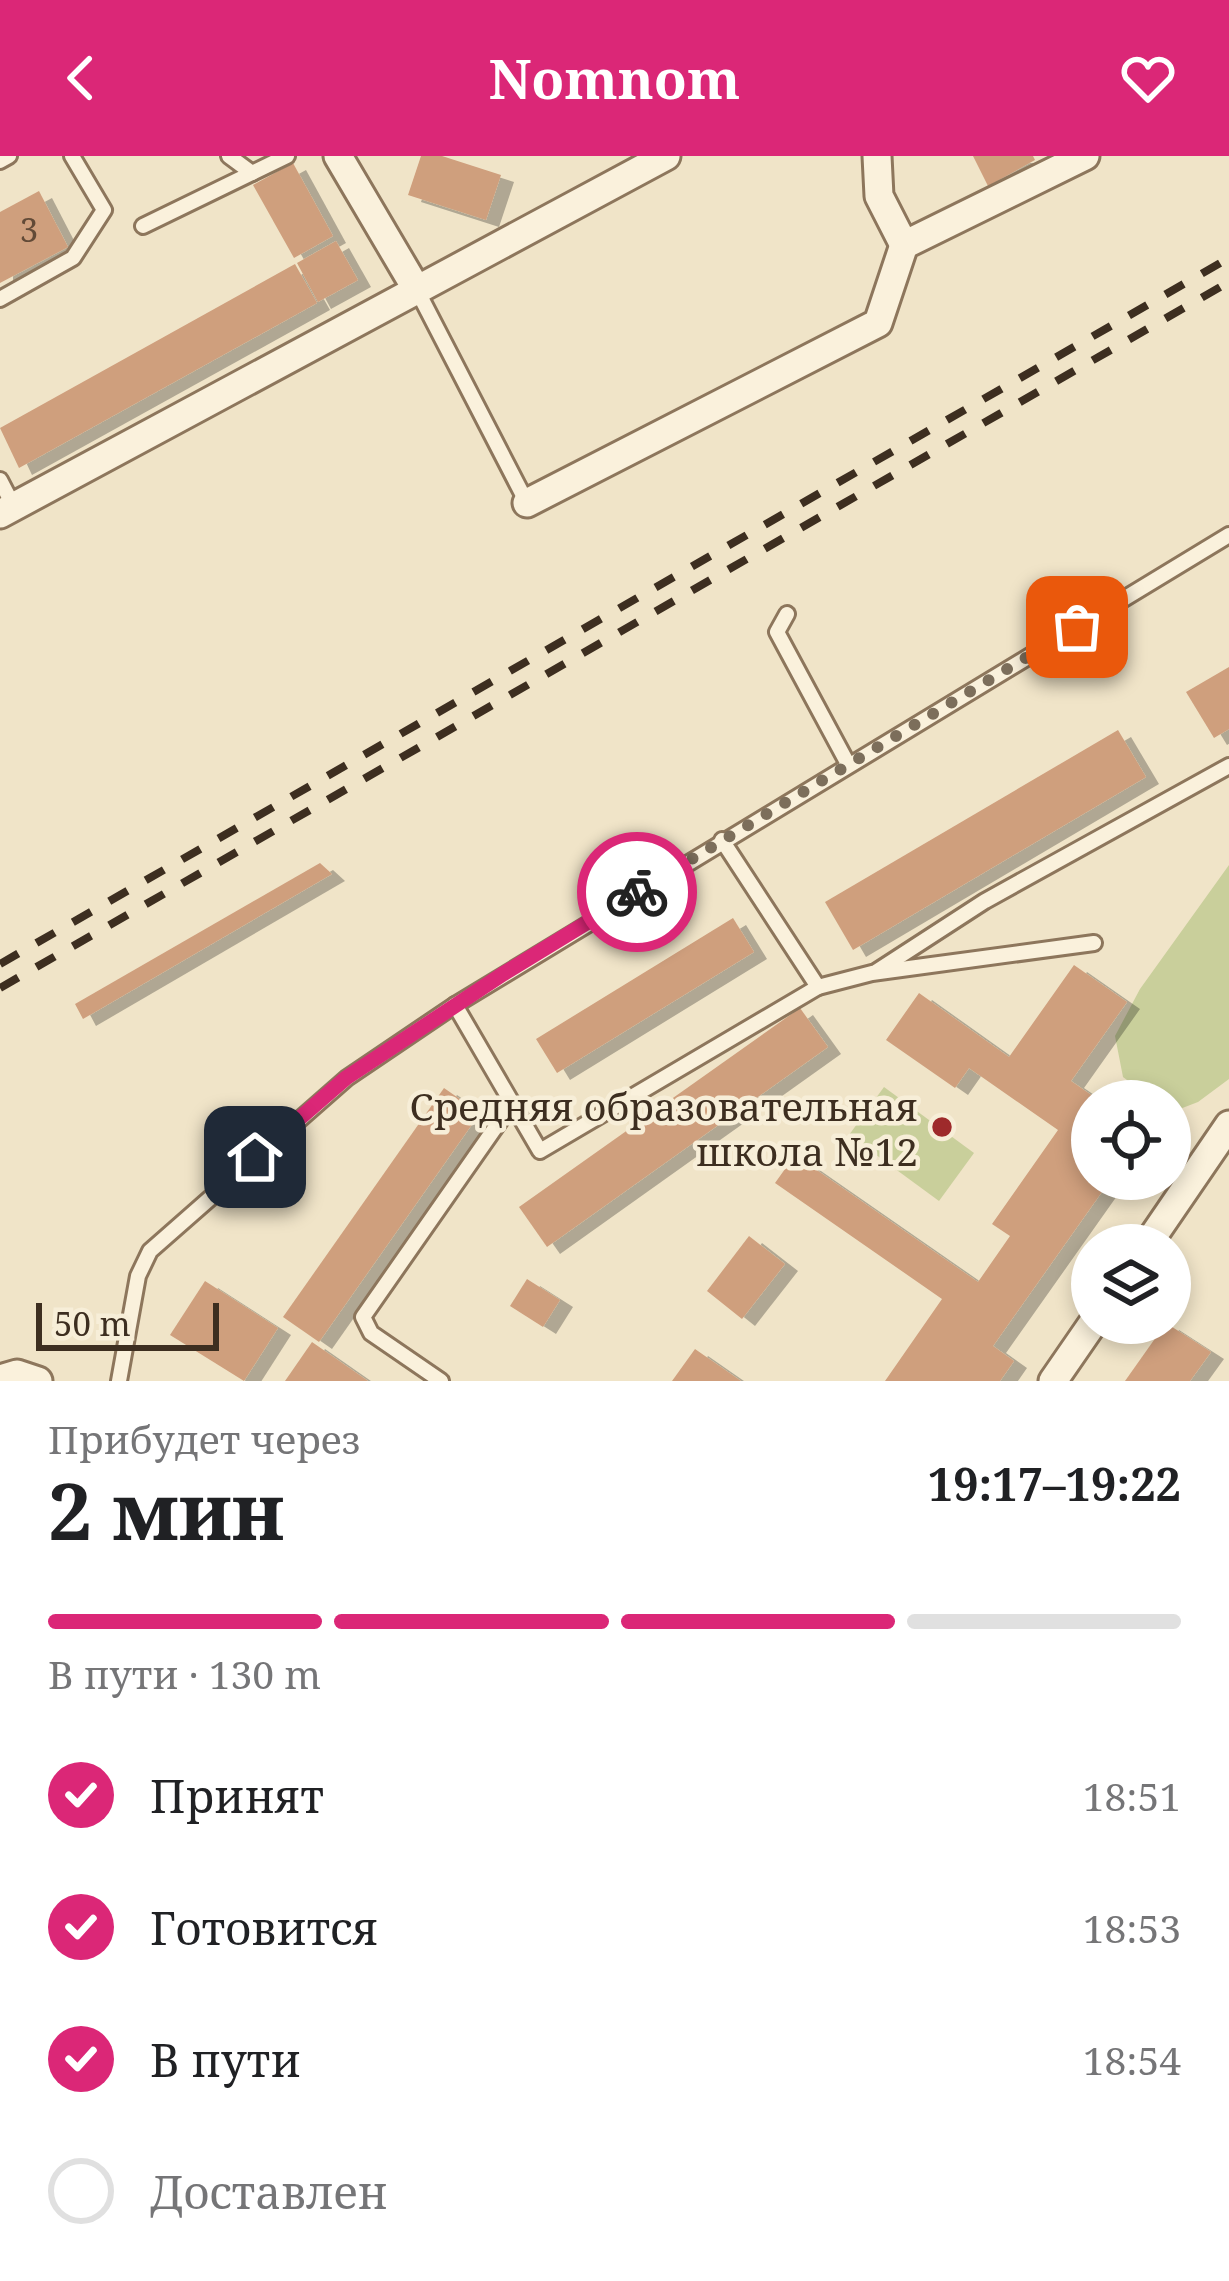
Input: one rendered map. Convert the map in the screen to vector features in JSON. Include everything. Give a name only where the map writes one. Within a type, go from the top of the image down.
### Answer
[{"type":"street","points":[[338,156],[417,290]]},
{"type":"street","points":[[7,511],[665,156]]},
{"type":"street","points":[[877,156],[879,196],[904,245]]},
{"type":"street","points":[[527,502],[878,323],[904,245],[1085,156]]},
{"type":"street","points":[[1161,1224],[1229,1125]]},
{"type":"street","points":[[1053,1381],[1079,1344]]},
{"type":"street","points":[[0,1379],[17,1374],[38,1381]]},
{"type":"lane","points":[[0,161],[9,156]]},
{"type":"lane","points":[[0,299],[74,258],[104,210],[72,156]]},
{"type":"lane","points":[[229,156],[252,173]]},
{"type":"lane","points":[[143,226],[287,156]]},
{"type":"lane","points":[[417,290],[527,502]]},
{"type":"lane","points":[[0,480],[7,511]]},
{"type":"lane","points":[[119,1381],[138,1276],[150,1251],[346,1078],[722,840],[1229,535]]},
{"type":"lane","points":[[787,614],[777,632],[848,764]]},
{"type":"lane","points":[[872,974],[985,901],[1229,766]]},
{"type":"lane","points":[[722,840],[818,987]]},
{"type":"lane","points":[[455,1005],[540,1151],[818,987],[872,974],[1094,943]]},
{"type":"lane","points":[[441,1381],[371,1333],[363,1317],[511,1105]]},
{"type":"green space","points":[[1229,865],[1229,1079],[1198,1102],[1191,1105],[1191,1080],[1123,1077],[1115,1036],[1140,989]]},
{"type":"green space","points":[[884,1087],[974,1153],[939,1201],[849,1135]]},
{"type":"building","points":[[421,156],[442,156],[501,175],[486,220],[408,195]]},
{"type":"building","points":[[973,156],[1033,156],[1035,160],[988,186]]},
{"type":"building","points":[[293,163],[333,236],[294,258],[253,185]]},
{"type":"building","points":[[39,191],[68,247],[0,283],[0,212]]},
{"type":"building","points":[[336,241],[358,280],[318,302],[297,263]]},
{"type":"building","points":[[295,264],[317,303],[19,468],[0,428]]},
{"type":"building","points":[[1229,667],[1229,729],[1214,738],[1186,692]]},
{"type":"building","points":[[1118,730],[1146,777],[853,950],[825,902]]},
{"type":"building","points":[[320,863],[332,874],[83,1019],[75,1004]]},
{"type":"building","points":[[733,918],[754,952],[557,1073],[536,1039]]},
{"type":"building","points":[[1074,965],[1127,1002],[1071,1080],[1071,1200],[1096,1200],[1079,1224],[1071,1224],[1071,1236],[993,1346],[1014,1361],[1000,1381],[885,1381],[942,1299],[775,1183],[795,1155],[978,1282],[1010,1236],[992,1224],[1058,1130],[969,1068],[955,1088],[886,1040],[919,993],[1009,1057]]},
{"type":"building","points":[[800,1008],[828,1047],[547,1247],[519,1207]]},
{"type":"building","points":[[444,1088],[480,1113],[319,1342],[283,1317]]},
{"type":"building","points":[[749,1236],[785,1264],[742,1319],[707,1291]]},
{"type":"building","points":[[527,1279],[560,1300],[543,1327],[510,1306]]},
{"type":"building","points":[[205,1281],[278,1328],[244,1381],[170,1335]]},
{"type":"building","points":[[1191,1339],[1211,1352],[1190,1381],[1125,1381],[1151,1344],[1191,1344]]},
{"type":"building","points":[[312,1342],[368,1381],[285,1381]]},
{"type":"building","points":[[695,1349],[741,1381],[672,1381]]},
{"type":"railway","points":[[0,964],[1229,258]]},
{"type":"railway","points":[[0,988],[1229,282]]},
{"type":"way so far","points":[[637,892],[1077,627]]},
{"type":"place","name":"Средняя образовательная школа №12","points":[[942,1127]]},
{"type":"route","points":[[255,1157],[346,1078],[637,892]]}]
